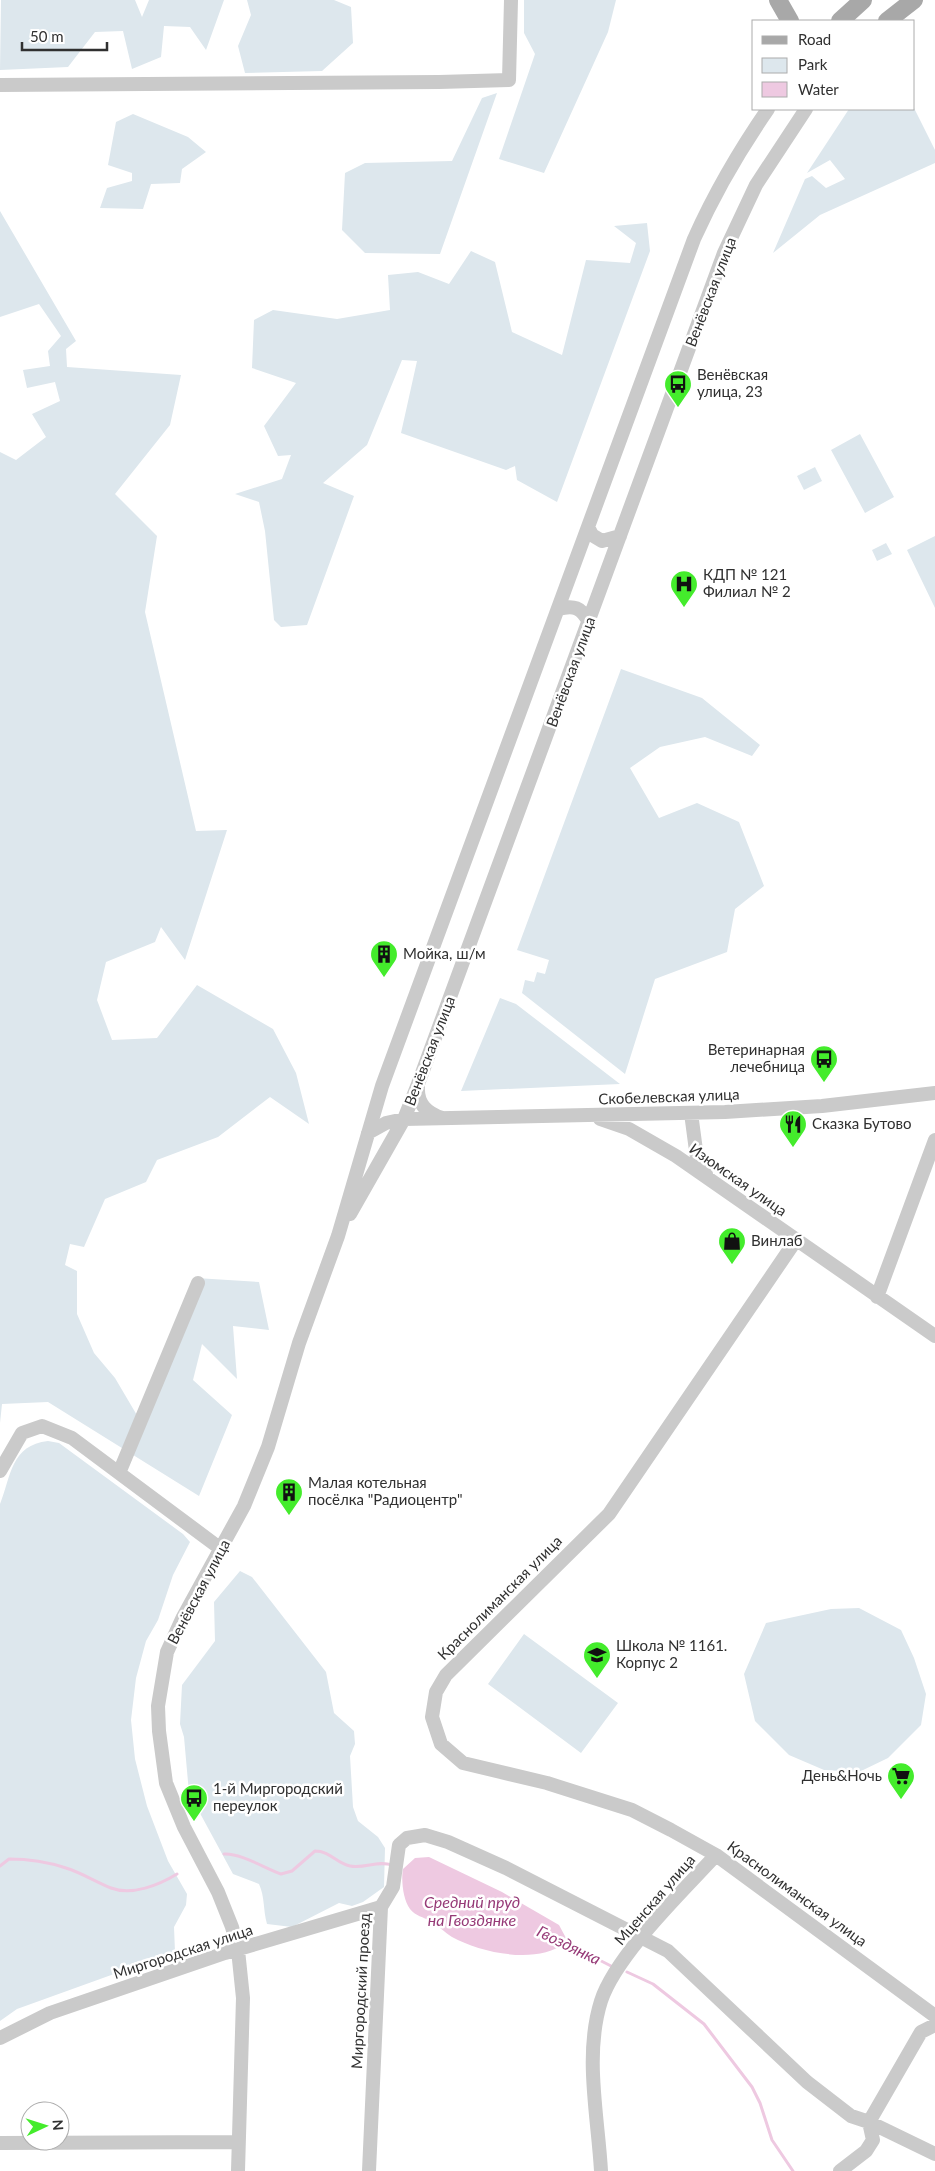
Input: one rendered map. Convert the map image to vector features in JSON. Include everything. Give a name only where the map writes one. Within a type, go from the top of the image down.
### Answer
[{"type":"main road","points":[[778,0],[789,20]]},
{"type":"main road","points":[[841,20],[863,0]]},
{"type":"main road","points":[[888,20],[914,0]]},
{"type":"street","points":[[0,85],[509,80],[511,0]]},
{"type":"street","name":"Венёвская улица","points":[[238,1950],[224,1907],[173,1803],[165,1775],[159,1731],[158,1706],[167,1652],[183,1617],[244,1506],[268,1447],[299,1343],[338,1236],[382,1086],[694,239],[714,195],[739,152],[767,110]]},
{"type":"street","name":"Венёвская улица","points":[[338,1236],[404,1120],[724,253],[756,184],[805,110]]},
{"type":"street","points":[[588,527],[592,535],[602,541],[620,536]]},
{"type":"street","points":[[558,609],[574,606],[579,608],[589,622]]},
{"type":"street","points":[[418,1084],[418,1095],[424,1108],[435,1116],[446,1120]]},
{"type":"street","points":[[382,1086],[382,1104],[386,1111],[392,1116],[404,1120]]},
{"type":"street","name":"Скобелевская улица","points":[[368,1133],[386,1123],[404,1120],[691,1113],[822,1106],[935,1093]]},
{"type":"street","points":[[691,1113],[697,1158],[709,1179]]},
{"type":"street","name":"Изюмская улица","points":[[590,1116],[629,1129],[676,1156],[935,1336]]},
{"type":"street","points":[[877,1297],[935,1140]]},
{"type":"street","name":"Краснолиманская улица","points":[[796,1240],[609,1514],[446,1675],[436,1692],[432,1717],[441,1744],[463,1763],[547,1782],[632,1810],[716,1855],[935,2016]]},
{"type":"street","points":[[119,1473],[198,1283]]},
{"type":"street","points":[[0,1471],[22,1433],[42,1426],[72,1438],[221,1549]]},
{"type":"street","name":"Миргородский проезд","points":[[369,2171],[381,1907],[393,1887],[399,1845],[407,1838],[425,1835],[448,1842],[506,1868],[595,1915],[642,1936]]},
{"type":"street","name":"Мценская улица","points":[[601,2171],[593,2072],[596,2024],[601,2000],[613,1976],[642,1936],[716,1855]]},
{"type":"street","name":"Миргородская улица","points":[[0,2038],[50,2013],[238,1950],[381,1907]]},
{"type":"street","points":[[642,1936],[668,1951],[807,2082],[851,2116],[869,2122],[935,2154]]},
{"type":"street","points":[[238,1950],[243,1998],[238,2171]]},
{"type":"street","points":[[869,2122],[921,2032],[935,2025]]},
{"type":"street","points":[[840,2171],[855,2161],[869,2146],[873,2132],[869,2122]]},
{"type":"street","points":[[0,2142],[238,2142]]},
{"type":"green space","points":[[1,0],[135,0],[142,17],[149,0],[224,0],[206,50],[190,27],[164,26],[161,57],[132,69],[123,31],[95,32],[68,67],[0,70]]},
{"type":"green space","points":[[247,0],[334,0],[351,7],[353,43],[322,71],[245,73],[238,46],[251,15]]},
{"type":"green space","points":[[524,0],[616,0],[608,32],[544,173],[499,159],[535,54],[524,33]]},
{"type":"green space","points":[[497,93],[440,254],[365,253],[342,230],[345,173],[365,163],[452,161],[482,98]]},
{"type":"green space","points":[[848,110],[915,110],[935,150],[935,163],[820,215],[773,253],[805,179],[812,176],[826,188],[845,179],[830,160],[807,173]]},
{"type":"green space","points":[[133,114],[188,137],[206,152],[182,169],[180,183],[151,184],[143,209],[100,208],[107,188],[132,181],[132,173],[108,165],[116,122]]},
{"type":"green space","points":[[0,211],[76,341],[66,349],[67,367],[181,375],[170,425],[115,494],[157,536],[145,612],[196,831],[227,830],[185,960],[161,927],[155,942],[106,962],[97,1000],[112,1040],[157,1038],[197,985],[273,1029],[296,1073],[309,1124],[270,1097],[218,1137],[157,1160],[146,1182],[105,1199],[84,1247],[70,1244],[65,1265],[77,1271],[77,1314],[94,1353],[115,1378],[138,1417],[196,1278],[259,1282],[269,1330],[233,1326],[237,1379],[202,1344],[193,1380],[232,1415],[199,1496],[48,1402],[2,1404],[0,1423],[0,452],[16,460],[46,437],[32,414],[60,401],[55,382],[27,388],[23,370],[50,366],[48,351],[61,336],[39,304],[0,317]]},
{"type":"green space","points":[[647,223],[650,251],[557,502],[517,480],[515,466],[506,470],[401,433],[417,361],[402,360],[367,445],[323,483],[354,496],[307,625],[281,627],[274,620],[265,531],[259,502],[235,494],[282,479],[291,455],[278,456],[264,426],[296,383],[252,368],[254,320],[273,310],[337,319],[390,310],[388,275],[418,272],[449,284],[471,251],[495,262],[512,332],[562,355],[586,260],[630,263],[636,243],[614,226]]},
{"type":"green space","points":[[860,434],[894,497],[865,513],[831,450]]},
{"type":"green space","points":[[815,467],[822,481],[804,490],[797,476]]},
{"type":"green space","points":[[935,536],[935,608],[907,550]]},
{"type":"green space","points":[[886,543],[892,554],[877,561],[872,550]]},
{"type":"green space","points":[[621,669],[702,698],[760,745],[752,756],[705,737],[660,747],[630,768],[659,818],[697,803],[739,822],[764,886],[735,909],[727,952],[655,979],[625,1074],[522,993],[525,980],[534,982],[537,972],[545,974],[549,960],[517,950]]},
{"type":"green space","points":[[500,998],[516,1004],[620,1084],[461,1091]]},
{"type":"green space","points":[[48,1441],[59,1443],[183,1534],[190,1542],[173,1575],[158,1620],[146,1641],[136,1678],[131,1720],[135,1759],[147,1806],[168,1861],[187,1894],[186,1905],[174,1927],[175,1952],[17,2009],[0,2021],[0,1504],[10,1473],[19,1455],[36,1444]]},
{"type":"green space","points":[[240,1571],[252,1577],[326,1672],[334,1713],[354,1731],[355,1744],[350,1756],[353,1807],[358,1821],[378,1837],[385,1848],[384,1887],[363,1902],[352,1906],[339,1903],[292,1927],[267,1924],[259,1884],[233,1874],[189,1793],[184,1737],[180,1724],[182,1685],[215,1641],[214,1602]]},
{"type":"green space","points":[[859,1608],[901,1630],[914,1658],[926,1694],[921,1725],[888,1758],[859,1772],[824,1770],[789,1755],[755,1721],[744,1674],[766,1623],[831,1609]]},
{"type":"green space","points":[[524,1634],[618,1703],[581,1753],[488,1684]]},
{"type":"water","name":"Средний пруд на Гвоздянке","points":[[429,1857],[502,1892],[559,1925],[566,1938],[565,1943],[553,1950],[540,1954],[525,1955],[493,1952],[464,1943],[414,1913],[410,1909],[404,1895],[402,1884],[403,1869],[415,1858]]},
{"type":"waterway","name":"Гвоздянка","points":[[224,1854],[245,1858],[281,1874],[292,1871],[315,1851],[325,1853],[345,1864],[355,1867],[381,1863],[392,1865]]},
{"type":"waterway","name":"Гвоздянка","points":[[0,1866],[9,1859],[31,1860],[72,1870],[111,1888],[128,1891],[154,1885],[177,1874]]},
{"type":"waterway","name":"Гвоздянка","points":[[562,1941],[613,1967]]},
{"type":"waterway","name":"Гвоздянка","points":[[627,1972],[653,1984],[704,2024],[752,2087],[760,2103],[772,2140],[793,2171]]},
{"type":"place","name":"Венёвская улица, 23","points":[[678,408]]},
{"type":"place","name":"КДП № 121 Филиал № 2","points":[[684,608]]},
{"type":"place","name":"Мойка, ш/м","points":[[384,978]]},
{"type":"place","name":"Ветеринарная лечебница","points":[[824,1083]]},
{"type":"place","name":"Сказка Бутово","points":[[793,1148]]},
{"type":"place","name":"Винлаб","points":[[732,1265]]},
{"type":"place","name":"Малая котельная посёлка \"Радиоцентр\"","points":[[289,1516]]},
{"type":"place","name":"Школа № 1161. Корпус 2","points":[[597,1679]]},
{"type":"place","name":"День&Ночь","points":[[901,1800]]},
{"type":"place","name":"1-й Миргородский переулок","points":[[194,1822]]}]
